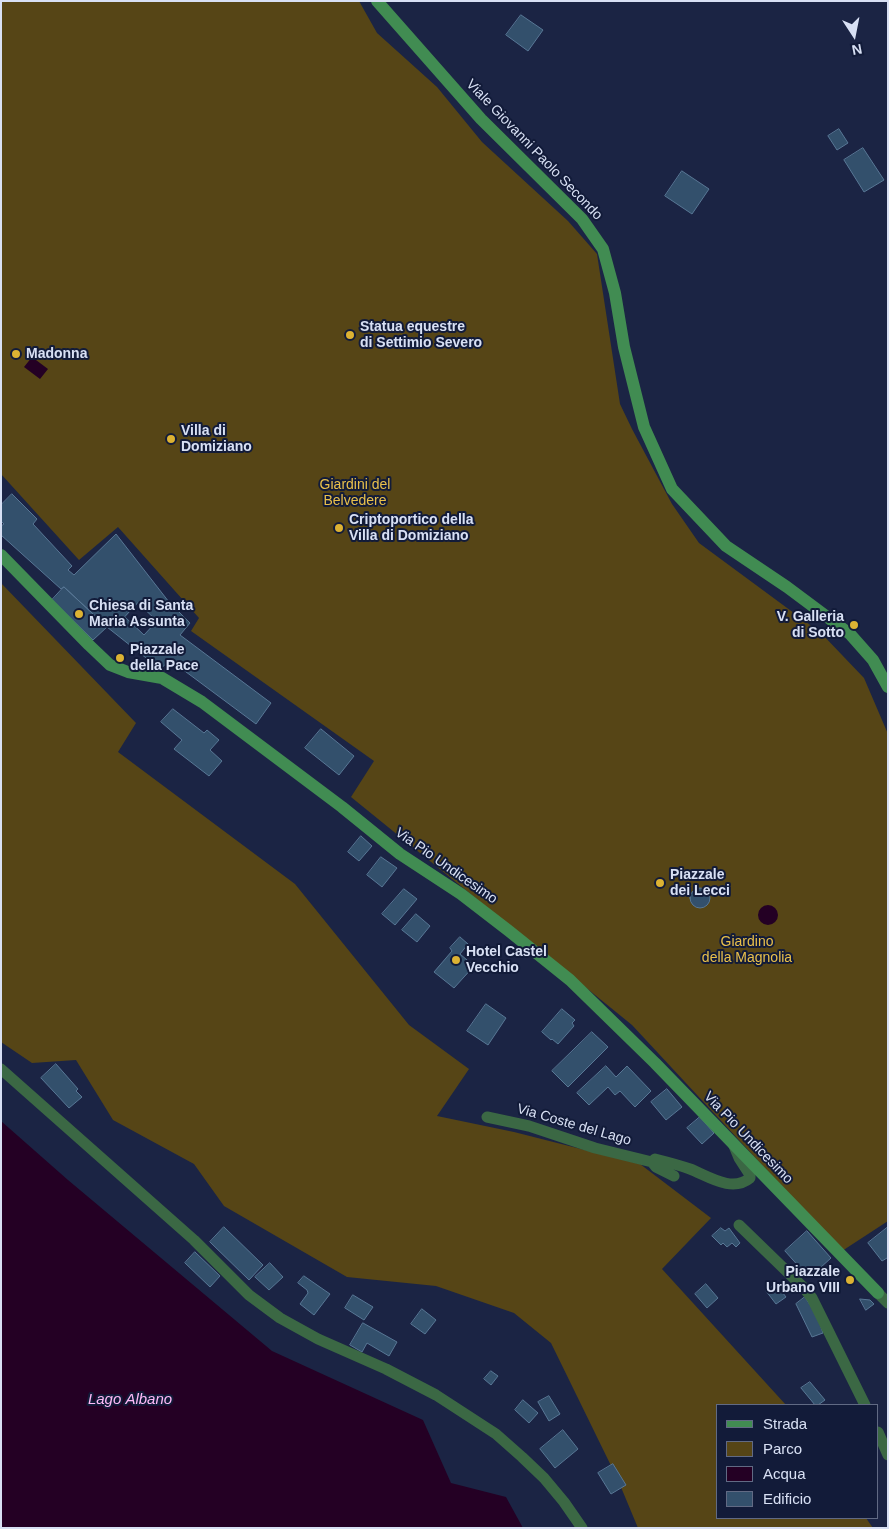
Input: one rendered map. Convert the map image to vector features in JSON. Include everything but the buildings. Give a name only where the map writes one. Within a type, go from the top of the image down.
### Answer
[{"type":"street","name":"Viale Giovanni Paolo Secondo","points":[[377,1],[481,119],[582,219],[603,248],[615,293],[624,346],[644,427],[672,489],[726,546],[787,587],[854,638],[873,660],[888,687]]},
{"type":"street","name":"Via Pio Undicesimo","points":[[1,555],[88,645],[110,665],[128,672],[162,678],[202,702],[342,807],[400,854],[461,894],[570,980],[655,1063],[878,1294]]},
{"type":"street","points":[[1,1069],[194,1240],[249,1295],[280,1318],[318,1339],[394,1373],[436,1395],[496,1434],[544,1478],[582,1528]]},
{"type":"street","name":"Via Coste del Lago","points":[[487,1117],[529,1126],[595,1148],[652,1162],[655,1159],[678,1165],[722,1183],[740,1183],[748,1180],[750,1175],[734,1146]]},
{"type":"street","name":"Via Coste del Lago","points":[[652,1162],[656,1168],[674,1176]]},
{"type":"street","points":[[739,1225],[812,1298],[865,1404]]},
{"type":"street","points":[[878,1294],[888,1303]]},
{"type":"street","points":[[879,1434],[888,1455]]},
{"type":"green space","points":[[1,1],[359,1],[377,33],[437,87],[482,142],[568,221],[597,254],[620,404],[672,504],[699,543],[821,633],[864,678],[888,734],[888,1221],[842,1251],[632,1025],[351,797],[374,761],[191,631],[199,618],[118,527],[79,560],[1,474]]},
{"type":"green space","points":[[1,583],[136,723],[118,752],[295,884],[409,1025],[469,1069],[437,1116],[514,1132],[640,1164],[711,1218],[662,1269],[785,1404],[716,1404],[716,1519],[867,1519],[873,1528],[638,1528],[618,1480],[551,1343],[514,1313],[436,1286],[347,1277],[224,1206],[194,1164],[113,1120],[76,1060],[32,1063],[1,1042]]},
{"type":"water","points":[[32,357],[48,369],[40,379],[24,367]]},
{"type":"water","points":[[764,905],[772,905],[778,911],[778,919],[772,925],[764,925],[758,919],[758,911]]},
{"type":"water","name":"Lago Albano","points":[[1,1121],[68,1180],[272,1351],[423,1420],[451,1483],[506,1497],[523,1528],[1,1528]]},
{"type":"place","name":"Statua equestre di Settimio Severo","points":[[350,335]]},
{"type":"place","name":"Madonna","points":[[16,354]]},
{"type":"place","name":"Villa di Domiziano","points":[[171,439]]},
{"type":"place","name":"Criptoportico della Villa di Domiziano","points":[[339,528]]},
{"type":"place","name":"Chiesa di Santa Maria Assunta","points":[[79,614]]},
{"type":"place","name":"V. Galleria di Sotto","points":[[854,625]]},
{"type":"place","name":"Piazzale della Pace","points":[[120,658]]},
{"type":"place","name":"Piazzale dei Lecci","points":[[660,883]]},
{"type":"place","name":"Hotel Castel Vecchio","points":[[456,960]]},
{"type":"place","name":"Piazzale Urbano VIII","points":[[850,1280]]},
{"type":"park label","name":"Giardini del Belvedere","points":[[355,494]]},
{"type":"park label","name":"Giardino della Magnolia","points":[[747,950]]}]
